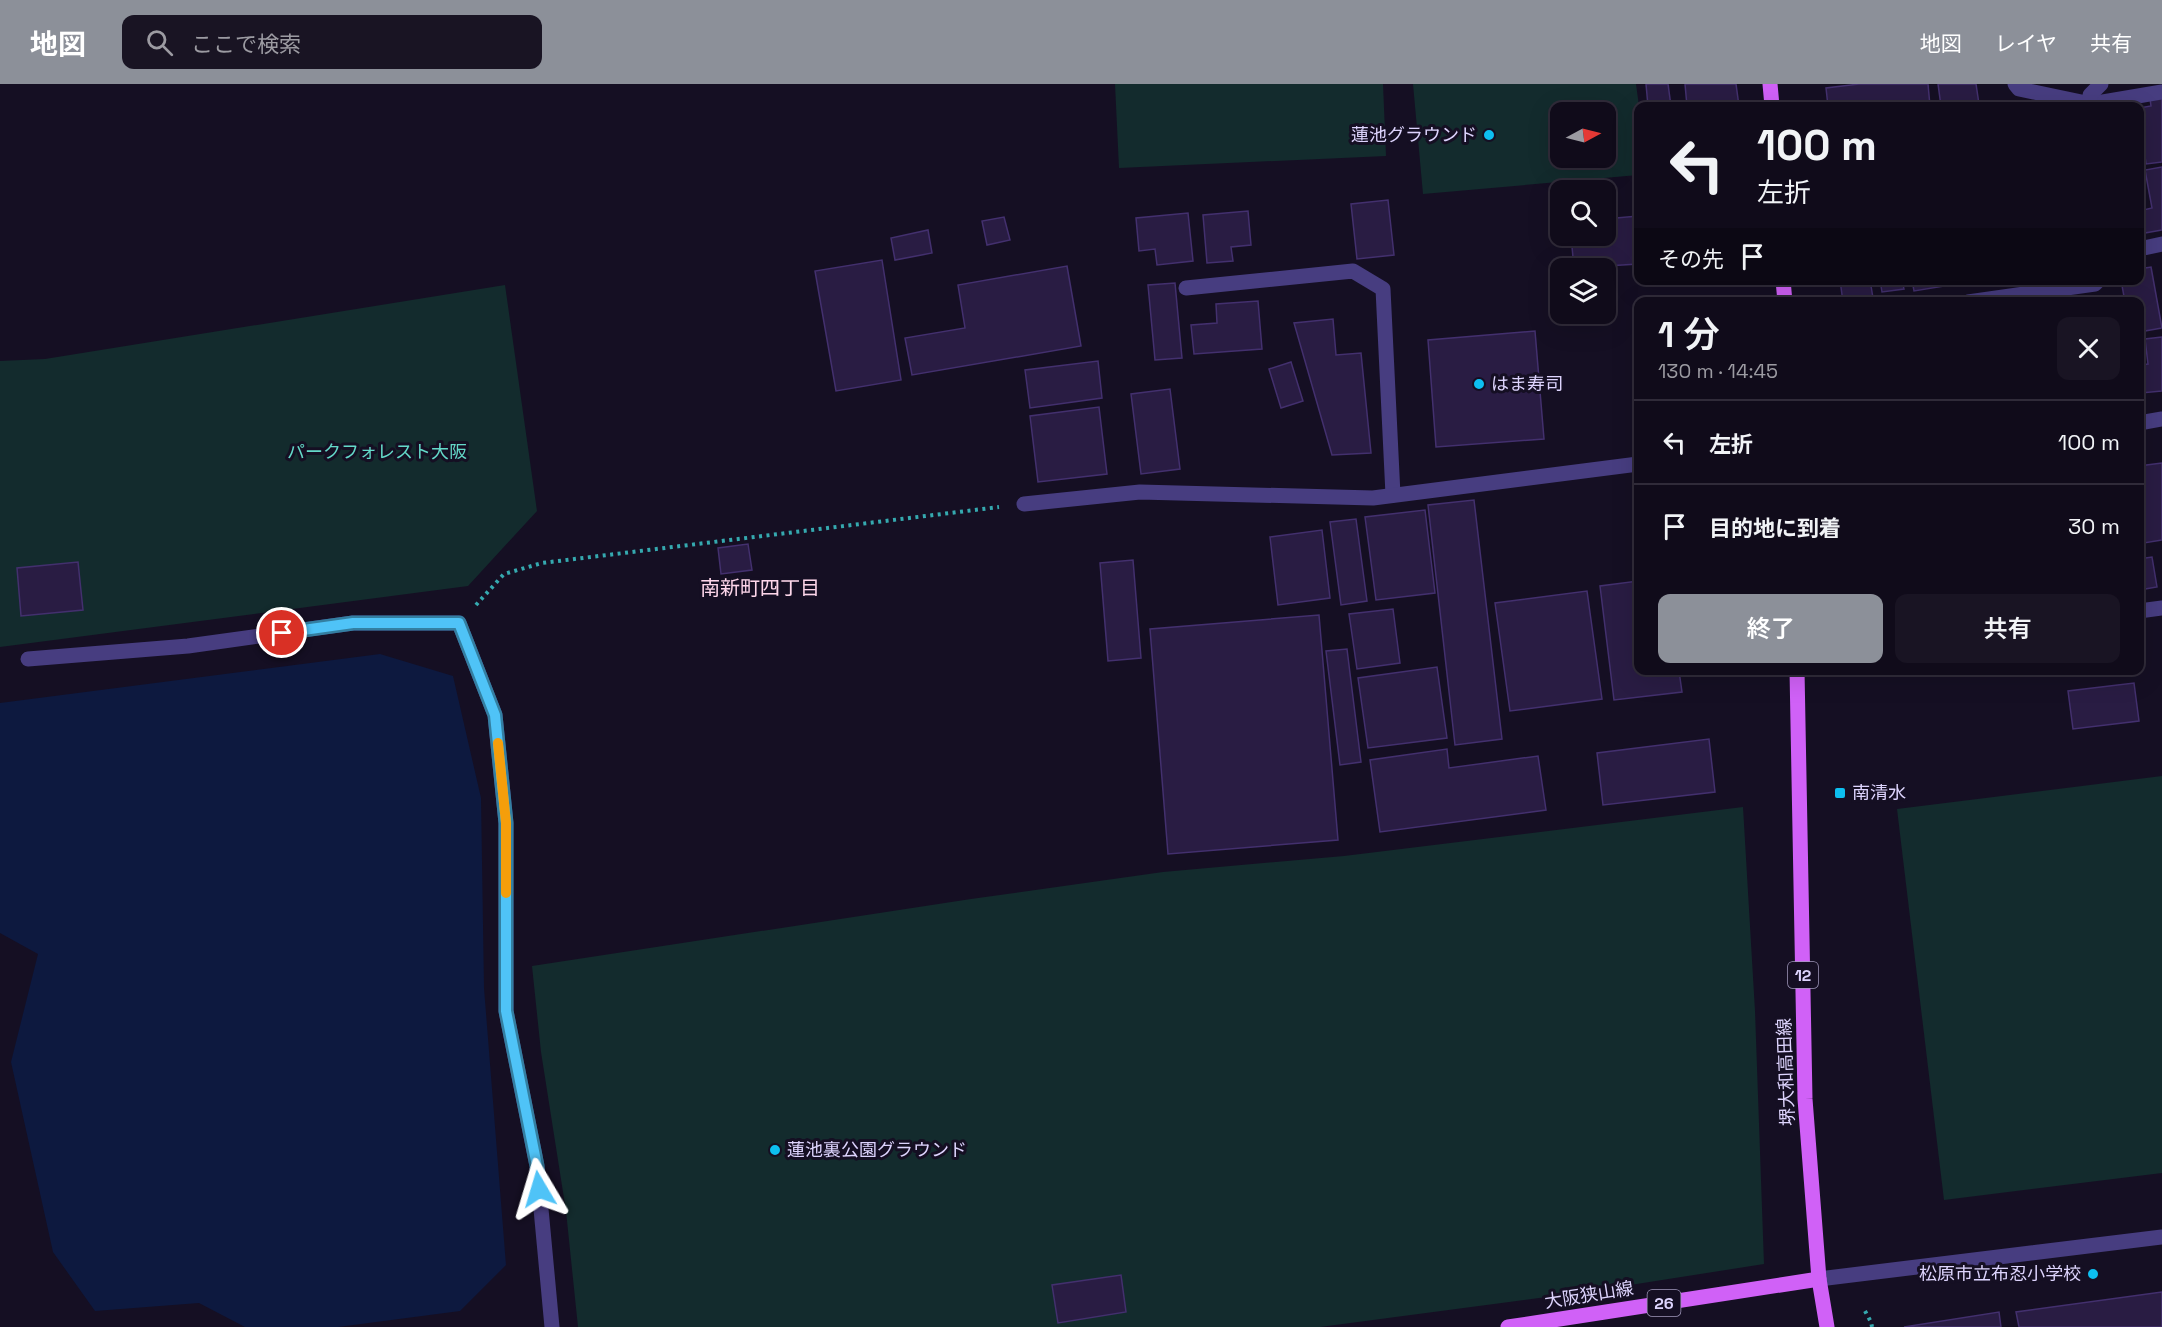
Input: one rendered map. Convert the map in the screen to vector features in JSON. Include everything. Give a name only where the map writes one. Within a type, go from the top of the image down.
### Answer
[{"type":"main road","points":[[1770,84],[1772,102]]},
{"type":"main road","name":"堺大和高田線","points":[[1797,675],[1805,1099],[1819,1279],[1827,1327]]},
{"type":"main road","name":"大阪狭山線","points":[[1508,1327],[1819,1279]]},
{"type":"street","points":[[2015,84],[2019,89],[2078,102]]},
{"type":"street","points":[[2091,102],[2090,95],[2100,84]]},
{"type":"street","points":[[2107,102],[2162,92]]},
{"type":"street","points":[[2144,248],[2162,244]]},
{"type":"street","points":[[1186,288],[1353,271],[1383,289],[1393,495]]},
{"type":"street","points":[[2004,297],[2089,285]]},
{"type":"street","points":[[2144,422],[2162,419]]},
{"type":"street","points":[[1024,504],[1140,492],[1373,498],[1634,465]]},
{"type":"street","points":[[2144,610],[2162,608]]},
{"type":"street","points":[[28,659],[189,646],[353,623],[459,623],[495,715],[506,823],[506,1011],[537,1166],[552,1327]]},
{"type":"street","points":[[1819,1279],[2162,1238]]},
{"type":"path","points":[[459,623],[504,574],[542,563],[1024,504]]},
{"type":"path","points":[[1865,1311],[1872,1327]]},
{"type":"green space","points":[[1115,84],[1383,84],[1386,156],[1119,168]]},
{"type":"green space","name":"蓮池グラウンド","points":[[1413,84],[1636,84],[1638,102],[1634,102],[1634,175],[1550,180],[1550,183],[1423,194]]},
{"type":"green space","name":"パークフォレスト大阪","points":[[505,285],[537,511],[468,586],[0,647],[0,361],[45,359]]},
{"type":"green space","points":[[2162,776],[2162,1173],[1944,1200],[1897,809]]},
{"type":"green space","points":[[1743,807],[1755,1011],[1764,1264],[1592,1291],[1320,1327],[578,1327],[566,1211],[541,1052],[532,966],[1163,872],[1344,856]]},
{"type":"water","points":[[380,654],[453,676],[481,798],[484,988],[506,1265],[460,1311],[338,1327],[245,1327],[199,1303],[95,1311],[53,1252],[11,1062],[38,954],[0,933],[0,703]]},
{"type":"building","points":[[1646,84],[1668,84],[1670,102],[1648,102]]},
{"type":"building","points":[[1685,84],[1736,84],[1738,102],[1687,102]]},
{"type":"building","points":[[1859,84],[1928,84],[1930,102],[1828,102],[1826,88]]},
{"type":"building","points":[[1938,84],[1976,84],[1979,102],[1940,102]]},
{"type":"building","points":[[2162,97],[2162,162],[2146,164],[2144,107],[2151,106],[2150,99]]},
{"type":"building","points":[[2162,167],[2162,230],[2144,233],[2144,210],[2152,208],[2145,170]]},
{"type":"building","points":[[1388,200],[1394,255],[1357,259],[1351,204]]},
{"type":"building","points":[[1248,211],[1251,245],[1231,247],[1233,261],[1207,263],[1203,215]]},
{"type":"building","points":[[1188,213],[1193,261],[1157,265],[1155,249],[1139,251],[1136,218]]},
{"type":"building","points":[[1634,216],[1634,264],[1616,265],[1616,258],[1573,258],[1572,246],[1616,246],[1616,218]]},
{"type":"building","points":[[1004,217],[1010,240],[987,245],[982,221]]},
{"type":"building","points":[[928,230],[932,253],[895,260],[891,238]]},
{"type":"building","points":[[882,260],[901,380],[836,391],[815,271]]},
{"type":"building","points":[[1067,266],[1081,346],[912,375],[905,338],[965,328],[958,285]]},
{"type":"building","points":[[2151,267],[2162,328],[2144,331],[2144,297],[2124,297],[2122,285],[2144,285],[2144,268]]},
{"type":"building","points":[[1175,283],[1182,358],[1155,360],[1148,285]]},
{"type":"building","points":[[1841,285],[1871,285],[1873,297],[1842,297]]},
{"type":"building","points":[[1881,285],[1903,285],[1904,289],[1882,292]]},
{"type":"building","points":[[1913,285],[1951,285],[1914,291]]},
{"type":"building","points":[[1258,301],[1262,349],[1194,354],[1191,325],[1217,323],[1216,304]]},
{"type":"building","points":[[1333,319],[1336,355],[1361,353],[1371,453],[1332,455],[1294,323]]},
{"type":"building","points":[[1535,331],[1544,439],[1436,447],[1428,340]]},
{"type":"building","points":[[2162,337],[2162,391],[2144,393],[2144,364],[2148,364],[2145,339]]},
{"type":"building","points":[[1098,361],[1102,398],[1030,408],[1025,370]]},
{"type":"building","points":[[1291,362],[1303,401],[1281,408],[1269,369]]},
{"type":"building","points":[[1170,389],[1180,469],[1141,474],[1131,394]]},
{"type":"building","points":[[1099,407],[1107,474],[1038,482],[1030,416]]},
{"type":"building","points":[[2162,463],[2162,540],[2144,543],[2144,465]]},
{"type":"building","points":[[1474,500],[1502,739],[1455,745],[1428,505]]},
{"type":"building","points":[[1425,510],[1435,593],[1376,600],[1365,517]]},
{"type":"building","points":[[1356,519],[1367,601],[1341,605],[1330,522]]},
{"type":"building","points":[[1322,530],[1330,598],[1278,605],[1270,537]]},
{"type":"building","points":[[748,544],[752,570],[721,574],[718,548]]},
{"type":"building","points":[[2152,557],[2157,587],[2144,589],[2144,558]]},
{"type":"building","points":[[1133,560],[1141,658],[1108,661],[1100,563]]},
{"type":"building","points":[[78,562],[83,610],[21,616],[17,568]]},
{"type":"building","points":[[1634,582],[1634,675],[1680,675],[1682,692],[1614,700],[1600,586]]},
{"type":"building","points":[[1587,591],[1602,699],[1510,711],[1495,603]]},
{"type":"building","points":[[1393,609],[1400,663],[1357,669],[1349,614]]},
{"type":"building","points":[[1319,615],[1338,840],[1168,854],[1150,629]]},
{"type":"building","points":[[1347,649],[1361,762],[1340,765],[1326,651]]},
{"type":"building","points":[[1437,667],[1447,738],[1368,748],[1358,678]]},
{"type":"building","points":[[2134,683],[2139,721],[2073,729],[2068,691]]},
{"type":"building","points":[[1709,739],[1715,792],[1603,805],[1597,753]]},
{"type":"building","points":[[1447,749],[1449,768],[1538,756],[1546,810],[1380,832],[1370,760]]},
{"type":"building","points":[[1121,1275],[1126,1312],[1058,1323],[1052,1285]]},
{"type":"building","points":[[2162,1292],[2162,1327],[2019,1327],[2016,1312]]},
{"type":"building","points":[[1999,1312],[2001,1327],[1904,1327]]},
{"type":"slow traffic","points":[[498,743],[506,823],[506,893]]},
{"type":"place","name":"蓮池グラウンド","points":[[1489,135]]},
{"type":"place","name":"はま寿司","points":[[1479,384]]},
{"type":"place","name":"南清水","points":[[1840,793]]},
{"type":"place","name":"蓮池裏公園グラウンド","points":[[775,1150]]},
{"type":"place","name":"松原市立布忍小学校","points":[[2093,1274]]},
{"type":"district","name":"南新町四丁目","points":[[760,588]]},
{"type":"route","points":[[282,633],[353,623],[459,623],[495,715],[506,823],[506,1011],[537,1166],[539,1189]]}]
